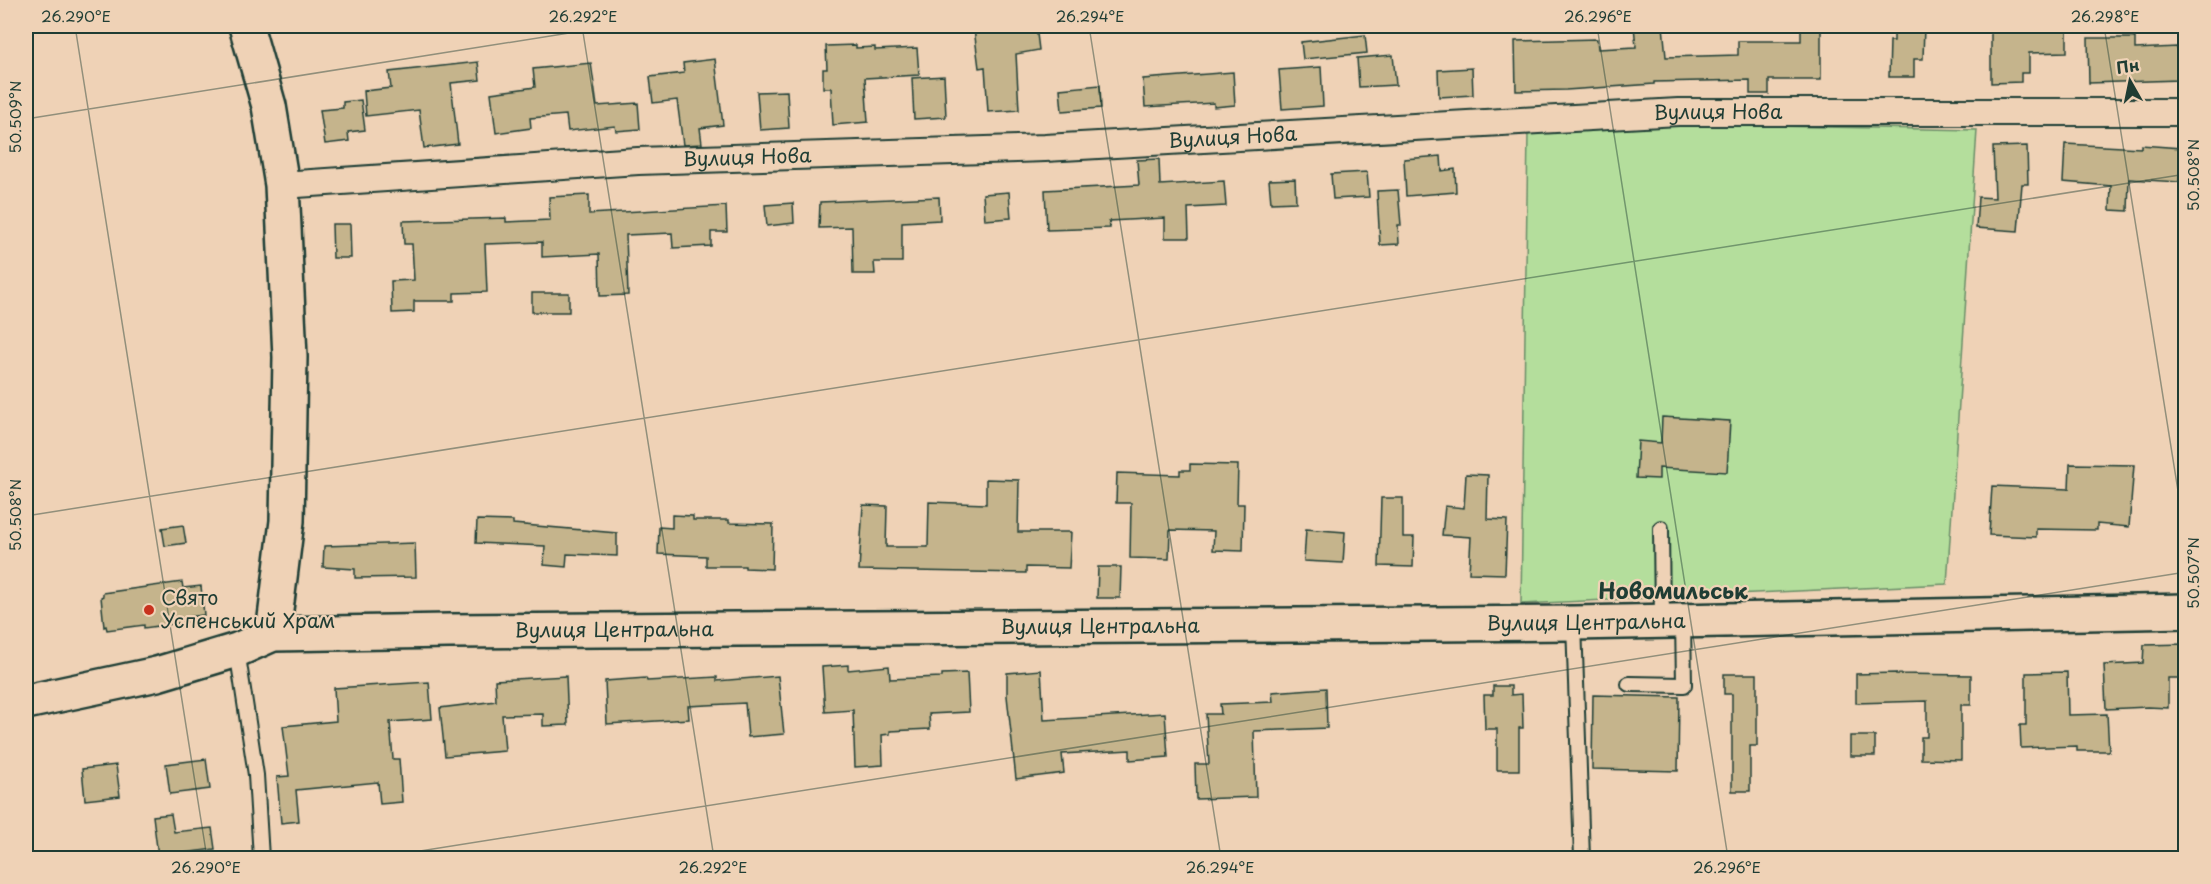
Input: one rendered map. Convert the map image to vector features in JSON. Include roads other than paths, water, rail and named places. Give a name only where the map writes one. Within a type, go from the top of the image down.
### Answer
[{"type":"street","points":[[246,26],[269,106],[282,185],[290,368],[287,521],[273,634]]},
{"type":"street","name":"Вулиця Нова","points":[[282,185],[638,161],[1045,148],[1678,112],[2186,112]]},
{"type":"street","name":"Вулиця Центральна","points":[[26,702],[157,675],[237,650],[273,634],[1574,623],[2186,611]]},
{"type":"lane","points":[[1629,684],[1684,685],[1661,528]]},
{"type":"lane","points":[[1574,623],[1582,858]]},
{"type":"lane","points":[[237,650],[256,775],[261,858]]},
{"type":"place","name":"Свято Успенський Храм","points":[[149,610]]},
{"type":"district","name":"Новомильськ","points":[[1673,591]]}]
